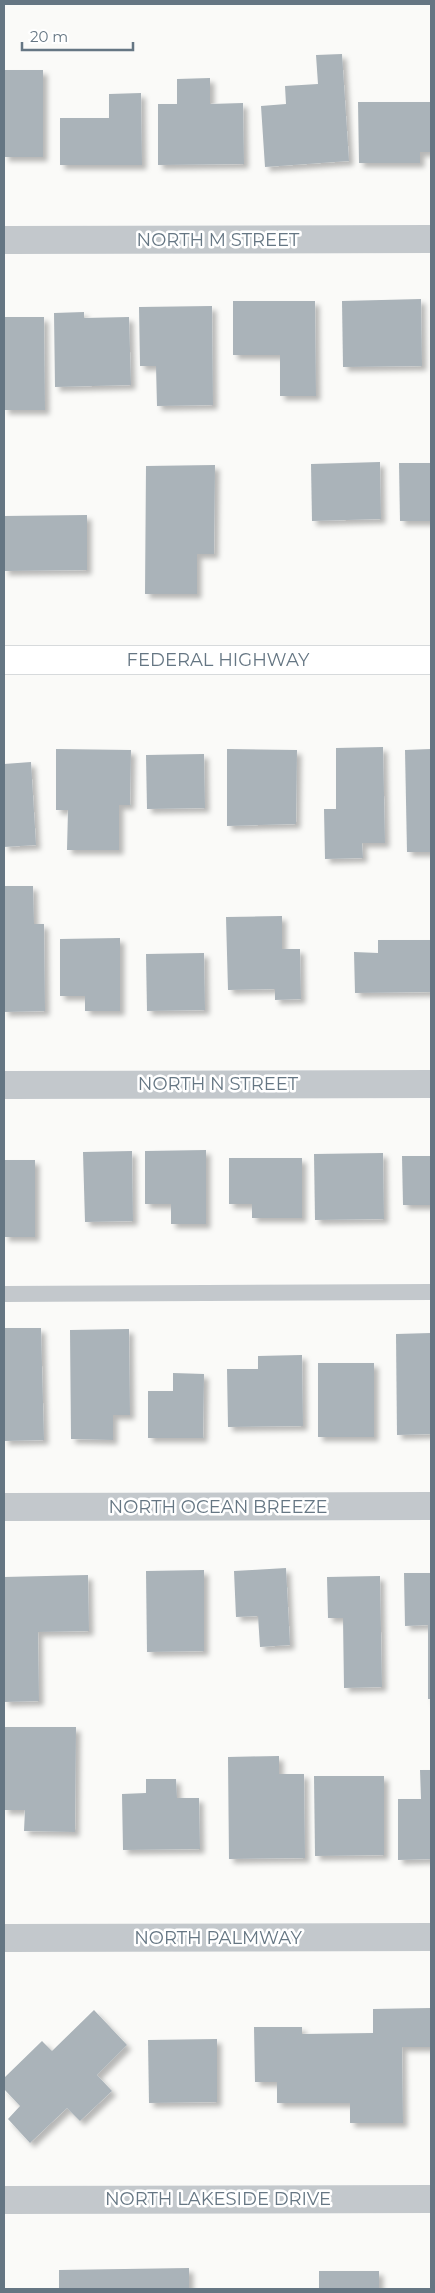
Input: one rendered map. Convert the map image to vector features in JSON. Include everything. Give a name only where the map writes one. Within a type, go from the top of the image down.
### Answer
[{"type":"main road","name":"FEDERAL HIGHWAY","points":[[4,660],[431,660]]},
{"type":"street","name":"NORTH M STREET","points":[[4,240],[431,239]]},
{"type":"street","name":"NORTH N STREET","points":[[4,1085],[431,1084]]},
{"type":"street","name":"NORTH OCEAN BREEZE","points":[[4,1507],[431,1506]]},
{"type":"street","name":"NORTH PALMWAY","points":[[4,1938],[431,1937]]},
{"type":"street","name":"NORTH LAKESIDE DRIVE","points":[[4,2200],[431,2199]]},
{"type":"lane","points":[[4,1294],[431,1292]]},
{"type":"building","points":[[342,54],[349,161],[265,167],[261,106],[286,104],[285,86],[318,84],[316,55]]},
{"type":"building","points":[[4,70],[43,70],[43,157],[4,157]]},
{"type":"building","points":[[210,78],[210,104],[243,103],[244,164],[158,165],[158,104],[177,104],[177,79]]},
{"type":"building","points":[[141,93],[142,165],[60,165],[60,118],[109,118],[109,94]]},
{"type":"building","points":[[358,102],[431,102],[431,152],[420,152],[420,163],[359,163]]},
{"type":"building","points":[[421,299],[422,366],[343,367],[342,301]]},
{"type":"building","points":[[233,301],[315,301],[316,396],[280,396],[280,355],[233,355]]},
{"type":"building","points":[[212,306],[213,405],[157,406],[156,366],[140,366],[139,307]]},
{"type":"building","points":[[84,312],[84,318],[129,317],[131,385],[55,387],[54,313]]},
{"type":"building","points":[[4,317],[44,317],[45,410],[4,410]]},
{"type":"building","points":[[380,462],[381,519],[312,521],[311,464]]},
{"type":"building","points":[[399,463],[431,463],[431,521],[400,521]]},
{"type":"building","points":[[215,465],[214,554],[197,554],[197,594],[145,594],[146,466]]},
{"type":"building","points":[[87,515],[87,570],[4,571],[4,516]]},
{"type":"building","points":[[383,747],[385,843],[362,843],[363,858],[325,859],[324,809],[336,809],[336,748]]},
{"type":"building","points":[[56,749],[131,750],[130,805],[119,805],[119,850],[67,850],[68,810],[56,810]]},
{"type":"building","points":[[227,749],[297,750],[296,824],[227,826]]},
{"type":"building","points":[[431,749],[431,852],[407,852],[405,750]]},
{"type":"building","points":[[204,754],[205,808],[147,809],[146,755]]},
{"type":"building","points":[[31,762],[36,845],[4,847],[4,764]]},
{"type":"building","points":[[4,886],[33,886],[34,924],[44,924],[45,1011],[4,1012]]},
{"type":"building","points":[[282,916],[282,949],[300,949],[301,999],[275,1000],[275,989],[228,990],[226,917]]},
{"type":"building","points":[[120,938],[120,1011],[85,1011],[85,996],[60,996],[60,939]]},
{"type":"building","points":[[378,940],[431,940],[431,992],[355,993],[354,952],[378,953]]},
{"type":"building","points":[[204,953],[205,1010],[147,1011],[146,954]]},
{"type":"building","points":[[206,1150],[206,1224],[171,1224],[171,1204],[145,1204],[145,1151]]},
{"type":"building","points":[[132,1151],[133,1221],[85,1222],[83,1152]]},
{"type":"building","points":[[383,1153],[384,1219],[315,1220],[314,1154]]},
{"type":"building","points":[[402,1156],[431,1156],[431,1205],[403,1205]]},
{"type":"building","points":[[229,1158],[302,1158],[302,1218],[252,1218],[252,1204],[229,1204]]},
{"type":"building","points":[[4,1160],[35,1160],[35,1237],[4,1237]]},
{"type":"building","points":[[4,1328],[41,1328],[44,1440],[4,1441]]},
{"type":"building","points":[[129,1329],[130,1415],[113,1415],[113,1440],[71,1439],[70,1330]]},
{"type":"building","points":[[431,1333],[431,1434],[397,1435],[396,1334]]},
{"type":"building","points":[[302,1355],[303,1426],[228,1427],[227,1369],[258,1369],[258,1356]]},
{"type":"building","points":[[318,1363],[374,1363],[374,1437],[318,1437]]},
{"type":"building","points":[[173,1373],[204,1374],[203,1438],[148,1438],[148,1391],[173,1391]]},
{"type":"building","points":[[286,1568],[290,1645],[260,1647],[258,1616],[236,1617],[234,1571]]},
{"type":"building","points":[[204,1570],[204,1651],[147,1652],[146,1571]]},
{"type":"building","points":[[404,1573],[431,1573],[431,1699],[428,1699],[428,1625],[405,1626]]},
{"type":"building","points":[[88,1575],[89,1631],[38,1632],[39,1701],[4,1702],[4,1577]]},
{"type":"building","points":[[380,1576],[382,1687],[344,1688],[343,1618],[328,1618],[327,1577]]},
{"type":"building","points":[[4,1727],[76,1727],[75,1832],[24,1831],[25,1810],[4,1810]]},
{"type":"building","points":[[279,1756],[279,1774],[304,1774],[305,1858],[229,1859],[228,1757]]},
{"type":"building","points":[[420,1770],[431,1770],[431,1859],[398,1860],[398,1799],[421,1799]]},
{"type":"building","points":[[314,1776],[384,1776],[384,1855],[315,1856]]},
{"type":"building","points":[[146,1779],[176,1779],[177,1798],[199,1798],[200,1849],[123,1850],[122,1794],[146,1793]]},
{"type":"building","points":[[431,2008],[431,2047],[402,2047],[403,2123],[350,2123],[350,2103],[277,2103],[277,2082],[255,2082],[254,2027],[302,2027],[302,2034],[373,2033],[373,2009]]},
{"type":"building","points":[[94,2010],[127,2045],[97,2075],[112,2091],[80,2121],[67,2108],[30,2143],[8,2119],[20,2106],[4,2089],[4,2078],[42,2041],[52,2051]]},
{"type":"building","points":[[217,2039],[217,2102],[149,2103],[148,2040]]},
{"type":"building","points":[[189,2268],[189,2289],[59,2289],[59,2270]]},
{"type":"building","points":[[319,2271],[379,2271],[379,2289],[319,2289]]}]
